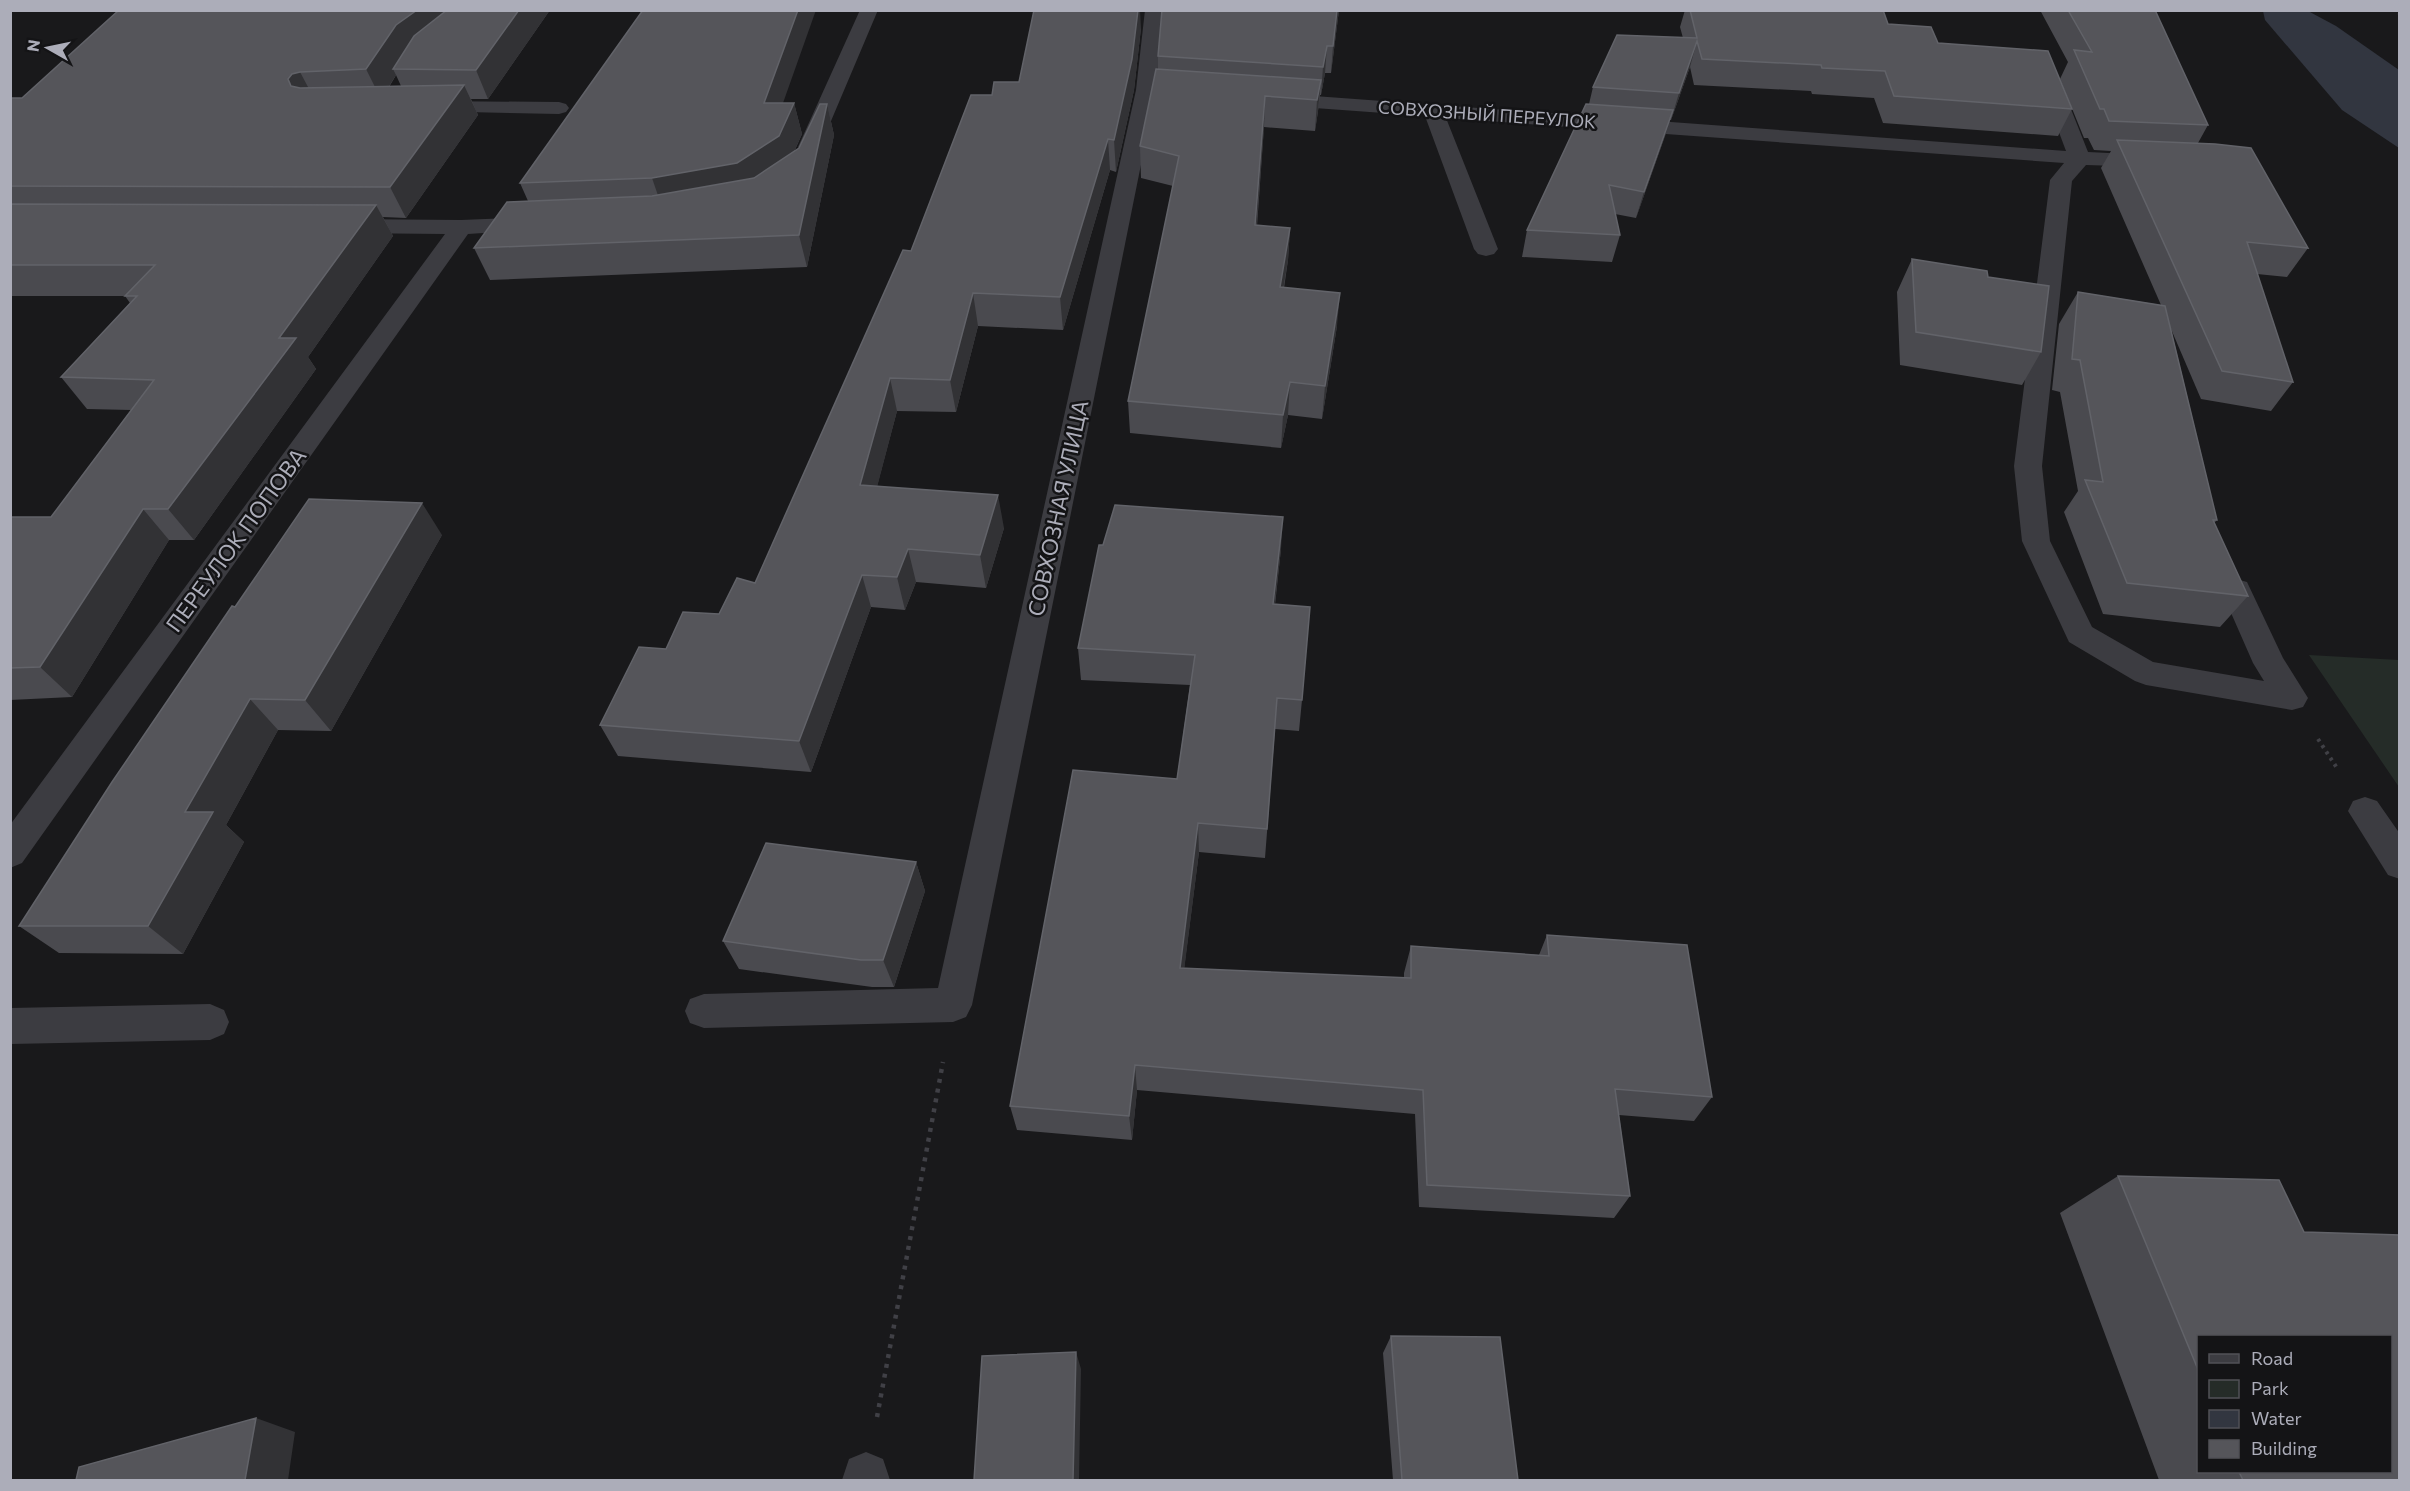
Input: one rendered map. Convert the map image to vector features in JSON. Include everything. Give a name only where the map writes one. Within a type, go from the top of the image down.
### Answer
[{"type":"street","points":[[802,162],[869,10]]},
{"type":"street","name":"СОВХОЗНАЯ УЛИЦА","points":[[953,1005],[1157,91],[1154,10]]},
{"type":"street","points":[[2042,63],[2080,158],[2061,180],[2036,394],[2028,466],[2036,541],[2080,634],[2146,674],[2292,698]]},
{"type":"street","name":"СОВХОЗНЫЙ ПЕРЕУЛОК","points":[[1249,98],[2080,158],[2174,162]]},
{"type":"street","points":[[412,107],[559,108]]},
{"type":"street","points":[[1433,111],[1486,249]]},
{"type":"street","points":[[321,226],[461,227],[556,223]]},
{"type":"street","name":"ПЕРЕУЛОК ПОПОВА","points":[[10,853],[461,227]]},
{"type":"street","points":[[2236,590],[2269,663],[2292,698]]},
{"type":"street","points":[[2365,811],[2400,864]]},
{"type":"street","points":[[704,1011],[953,1005]]},
{"type":"street","points":[[10,1026],[210,1022]]},
{"type":"path","points":[[2395,10],[2400,15]]},
{"type":"path","points":[[2292,698],[2365,811]]},
{"type":"path","points":[[866,1478],[953,1005]]},
{"type":"green space","points":[[2309,655],[2399,660],[2399,787]]},
{"type":"water","points":[[2263,11],[2308,11],[2336,26],[2399,70],[2399,148],[2342,110],[2265,20]]},
{"type":"building","points":[[119,10],[417,10],[396,25],[366,69],[300,72],[292,74],[288,79],[291,86],[300,88],[464,85],[390,187],[10,186],[10,98],[22,98]]},
{"type":"building","points":[[447,10],[519,10],[476,70],[393,69],[414,36]]},
{"type":"building","points":[[643,10],[798,10],[764,103],[794,103],[779,136],[737,163],[652,178],[520,183]]},
{"type":"building","points":[[1034,10],[1138,10],[1132,59],[1114,140],[1108,139],[1060,297],[973,293],[950,380],[890,378],[860,485],[998,495],[980,555],[908,549],[897,577],[862,575],[799,741],[600,725],[639,647],[666,649],[683,612],[719,614],[737,578],[755,583],[903,250],[911,251],[971,95],[992,95],[994,82],[1019,82]]},
{"type":"building","points":[[1162,10],[1337,10],[1333,46],[1327,46],[1323,67],[1158,56]]},
{"type":"building","points":[[1690,10],[1883,10],[1888,24],[1931,27],[1938,43],[2048,51],[2072,109],[1894,96],[1885,71],[1702,59],[1697,41],[1679,93],[1593,87],[1617,35],[1697,38]]},
{"type":"building","points":[[2068,10],[2155,10],[2208,125],[2109,121],[2104,109],[2100,109],[2074,50],[2092,52]]},
{"type":"building","points":[[1156,69],[1321,80],[1317,100],[1265,96],[1255,225],[1290,228],[1280,287],[1340,293],[1325,386],[1290,382],[1283,415],[1128,401],[1179,156],[1140,146]]},
{"type":"building","points":[[820,104],[827,104],[799,235],[474,248],[507,202],[652,196],[754,178],[799,148]]},
{"type":"building","points":[[1586,104],[1673,110],[1644,192],[1609,185],[1620,235],[1527,230]]},
{"type":"building","points":[[2117,140],[2215,144],[2251,148],[2308,248],[2247,242],[2293,382],[2222,371]]},
{"type":"building","points":[[10,204],[376,205],[279,338],[296,338],[168,509],[143,509],[40,667],[10,668],[10,517],[51,517],[154,380],[61,377],[137,296],[125,296],[155,265],[10,265]]},
{"type":"building","points":[[1912,259],[1987,271],[1988,277],[2049,286],[2041,352],[1916,332]]},
{"type":"building","points":[[2078,292],[2165,306],[2217,520],[2213,520],[2248,596],[2127,583],[2085,480],[2103,482],[2080,360],[2072,359]]},
{"type":"building","points":[[309,499],[422,503],[305,700],[250,699],[185,812],[213,812],[148,926],[19,926],[112,782],[232,606],[235,607]]},
{"type":"building","points":[[1115,505],[1283,517],[1273,604],[1310,607],[1302,700],[1277,698],[1267,829],[1198,823],[1180,968],[1411,978],[1411,946],[1549,956],[1547,935],[1687,945],[1712,1097],[1615,1089],[1630,1196],[1427,1185],[1423,1090],[1135,1065],[1129,1116],[1010,1106],[1073,770],[1177,779],[1195,655],[1078,648],[1099,545],[1103,545]]},
{"type":"building","points":[[766,843],[916,862],[883,960],[861,960],[723,941]]},
{"type":"building","points":[[2118,1176],[2279,1180],[2304,1232],[2400,1235],[2400,1480],[2243,1480],[2240,1473],[2392,1473],[2392,1335],[2197,1335],[2197,1367]]},
{"type":"building","points":[[1391,1336],[1500,1337],[1518,1480],[1402,1480]]},
{"type":"building","points":[[1076,1352],[1073,1480],[974,1480],[982,1356]]},
{"type":"building","points":[[256,1418],[245,1480],[76,1480],[79,1467]]}]
